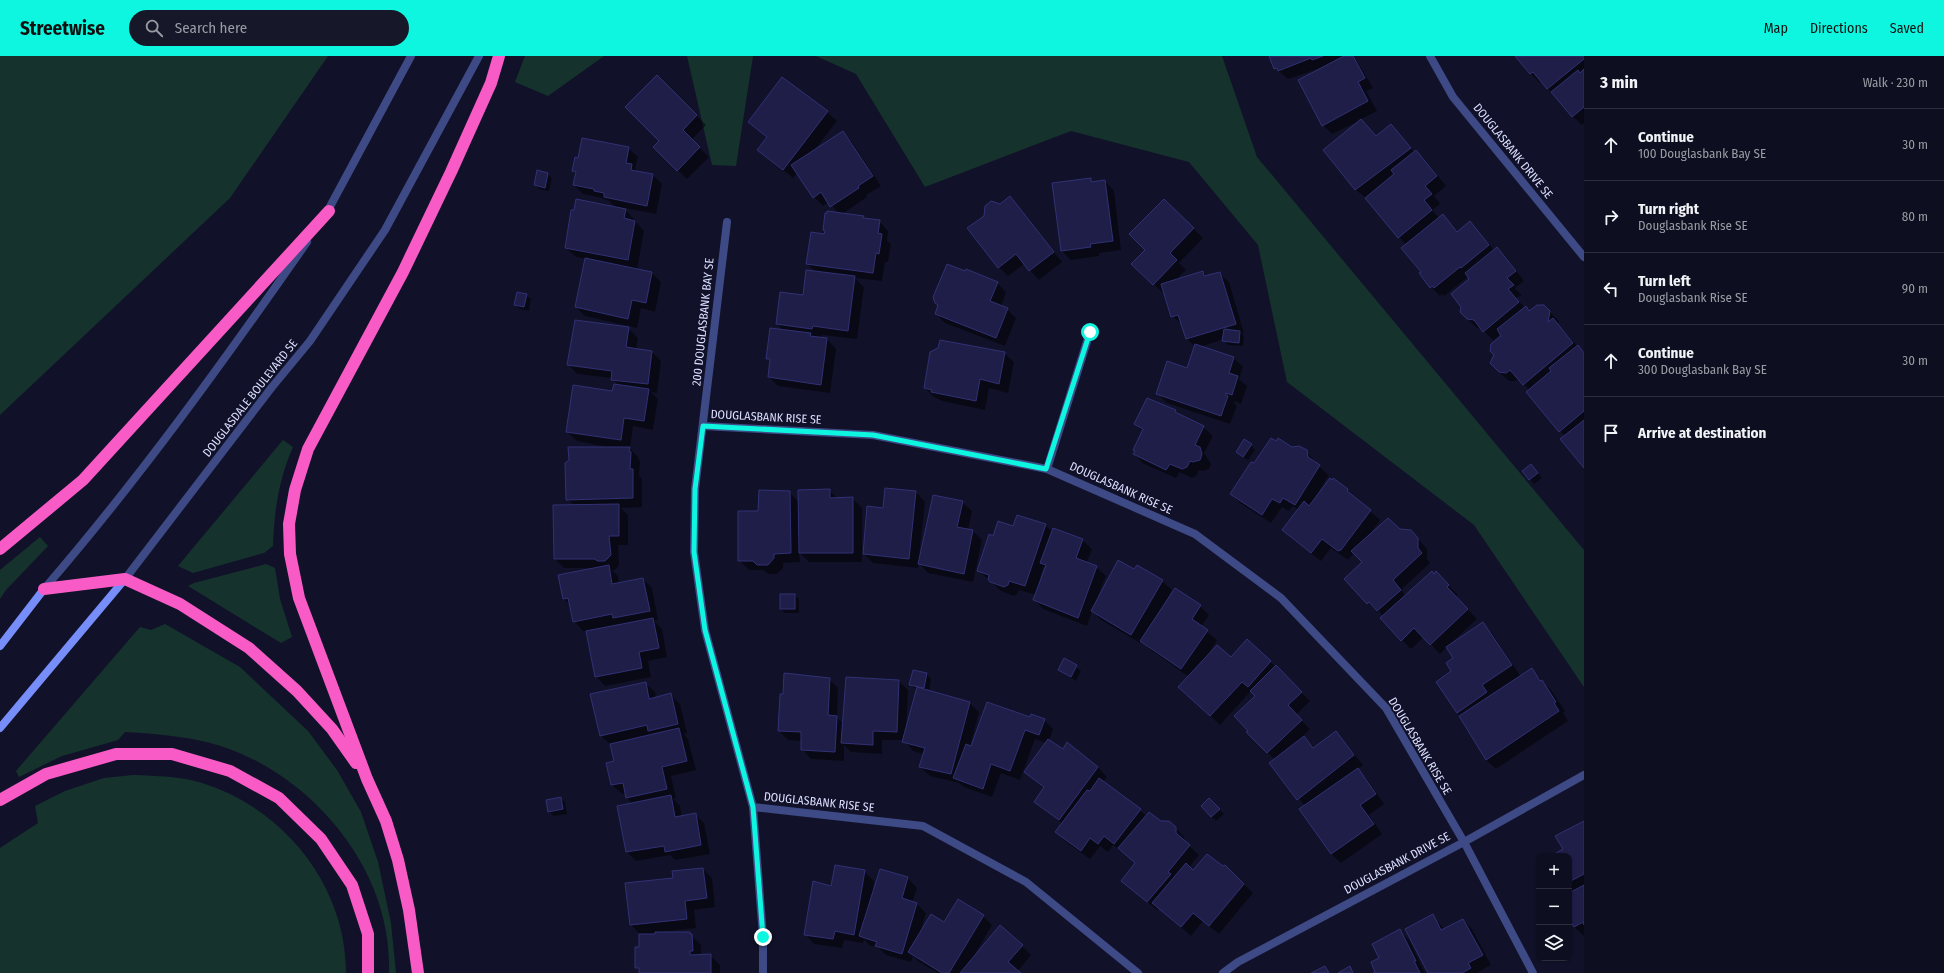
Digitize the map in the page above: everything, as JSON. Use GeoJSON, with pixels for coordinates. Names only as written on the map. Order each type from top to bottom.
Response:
{"type":"FeatureCollection","features":[{"type":"Feature","properties":{"kind":"highway"},"geometry":{"type":"LineString","coordinates":[[418,973],[409,910],[398,860],[386,821],[366,778],[299,598],[293,574],[289,524],[295,490],[308,449],[406,265],[485,97],[499,56]]}},
{"type":"Feature","properties":{"kind":"highway"},"geometry":{"type":"LineString","coordinates":[[0,548],[83,480],[329,211]]}},
{"type":"Feature","properties":{"kind":"highway"},"geometry":{"type":"LineString","coordinates":[[44,589],[125,579],[180,604],[249,648],[297,691],[332,729],[366,778]]}},
{"type":"Feature","properties":{"kind":"highway"},"geometry":{"type":"LineString","coordinates":[[0,800],[46,774],[116,754],[172,754],[230,771],[279,798],[321,839],[352,885],[368,934],[368,973]]}},
{"type":"Feature","properties":{"kind":"main road","name":"DOUGLASDALE BOULEVARD SE"},"geometry":{"type":"LineString","coordinates":[[0,728],[125,579]]}},
{"type":"Feature","properties":{"kind":"main road"},"geometry":{"type":"LineString","coordinates":[[0,646],[44,589]]}},
{"type":"Feature","properties":{"kind":"street"},"geometry":{"type":"LineString","coordinates":[[44,589],[85,542],[230,352],[329,211],[411,56]]}},
{"type":"Feature","properties":{"kind":"street","name":"DOUGLASDALE BOULEVARD SE"},"geometry":{"type":"LineString","coordinates":[[125,579],[272,387],[310,341],[385,230],[478,56]]}},
{"type":"Feature","properties":{"kind":"street","name":"DOUGLASBANK DRIVE SE"},"geometry":{"type":"LineString","coordinates":[[1430,56],[1453,97],[1584,257]]}},
{"type":"Feature","properties":{"kind":"street","name":"200 DOUGLASBANK BAY SE"},"geometry":{"type":"LineString","coordinates":[[703,426],[727,222]]}},
{"type":"Feature","properties":{"kind":"street"},"geometry":{"type":"LineString","coordinates":[[1046,469],[1090,332]]}},
{"type":"Feature","properties":{"kind":"street","name":"DOUGLASBANK RISE SE"},"geometry":{"type":"LineString","coordinates":[[1138,973],[1026,882],[923,826],[753,807],[705,630],[694,552],[695,489],[703,426],[873,435],[1046,469],[1195,534],[1281,598],[1386,708],[1464,842],[1533,973]]}},
{"type":"Feature","properties":{"kind":"street","name":"DOUGLASBANK DRIVE SE"},"geometry":{"type":"LineString","coordinates":[[1222,973],[1238,962],[1464,842],[1584,775]]}},
{"type":"Feature","properties":{"kind":"street"},"geometry":{"type":"LineString","coordinates":[[753,807],[763,937],[763,973]]}},
{"type":"Feature","properties":{"kind":"green space"},"geometry":{"type":"Polygon","coordinates":[[[0,56],[328,56],[230,198],[0,415],[0,56]]]}},
{"type":"Feature","properties":{"kind":"green space"},"geometry":{"type":"Polygon","coordinates":[[[525,56],[604,56],[548,96],[515,82],[525,56]]]}},
{"type":"Feature","properties":{"kind":"green space"},"geometry":{"type":"Polygon","coordinates":[[[687,56],[753,56],[736,166],[712,165],[687,56]]]}},
{"type":"Feature","properties":{"kind":"green space"},"geometry":{"type":"Polygon","coordinates":[[[816,56],[1222,56],[1257,157],[1584,550],[1584,687],[1474,525],[1287,382],[1258,245],[1189,162],[1071,131],[925,187],[856,74],[816,56]]]}},
{"type":"Feature","properties":{"kind":"green space"},"geometry":{"type":"Polygon","coordinates":[[[283,440],[293,447],[284,471],[278,495],[273,546],[264,553],[193,573],[178,566],[283,440]]]}},
{"type":"Feature","properties":{"kind":"green space"},"geometry":{"type":"Polygon","coordinates":[[[40,537],[48,546],[6,590],[0,599],[0,570],[40,537]]]}},
{"type":"Feature","properties":{"kind":"green space"},"geometry":{"type":"Polygon","coordinates":[[[266,564],[275,568],[280,599],[292,637],[281,643],[188,586],[194,583],[266,564]]]}},
{"type":"Feature","properties":{"kind":"green space"},"geometry":{"type":"Polygon","coordinates":[[[165,624],[240,667],[308,731],[337,770],[361,812],[378,862],[391,923],[396,973],[389,973],[387,937],[379,902],[364,868],[345,838],[321,810],[294,785],[264,765],[232,750],[206,742],[166,735],[125,732],[118,740],[62,756],[19,777],[16,771],[140,627],[151,630],[165,624]]]}},
{"type":"Feature","properties":{"kind":"green space"},"geometry":{"type":"Polygon","coordinates":[[[133,775],[177,778],[202,783],[232,795],[260,811],[284,832],[305,855],[322,882],[335,910],[343,941],[346,973],[0,973],[0,848],[38,823],[35,806],[65,791],[104,778],[133,775]]]}},
{"type":"Feature","properties":{"kind":"building"},"geometry":{"type":"Polygon","coordinates":[[[1269,56],[1323,56],[1312,60],[1311,58],[1278,71],[1277,68],[1274,69],[1269,56]]]}},
{"type":"Feature","properties":{"kind":"building"},"geometry":{"type":"Polygon","coordinates":[[[1344,56],[1353,56],[1365,78],[1358,82],[1368,101],[1322,126],[1298,80],[1344,56]]]}},
{"type":"Feature","properties":{"kind":"building"},"geometry":{"type":"Polygon","coordinates":[[[1515,56],[1584,56],[1584,59],[1547,89],[1533,72],[1530,74],[1515,56]]]}},
{"type":"Feature","properties":{"kind":"building"},"geometry":{"type":"Polygon","coordinates":[[[1584,69],[1584,107],[1572,117],[1551,92],[1578,70],[1580,73],[1584,69]]]}},
{"type":"Feature","properties":{"kind":"building"},"geometry":{"type":"Polygon","coordinates":[[[657,75],[697,115],[683,130],[700,147],[677,171],[653,147],[659,141],[625,107],[657,75]]]}},
{"type":"Feature","properties":{"kind":"building"},"geometry":{"type":"Polygon","coordinates":[[[782,77],[828,111],[783,170],[757,150],[767,137],[748,122],[782,77]]]}},
{"type":"Feature","properties":{"kind":"building"},"geometry":{"type":"Polygon","coordinates":[[[1361,119],[1376,136],[1391,124],[1411,148],[1355,190],[1323,150],[1361,119]]]}},
{"type":"Feature","properties":{"kind":"building"},"geometry":{"type":"Polygon","coordinates":[[[843,131],[873,176],[858,186],[859,188],[830,207],[821,192],[813,198],[791,165],[843,131]]]}},
{"type":"Feature","properties":{"kind":"building"},"geometry":{"type":"Polygon","coordinates":[[[582,138],[629,147],[626,163],[632,164],[631,170],[653,174],[647,206],[604,197],[604,193],[594,191],[594,189],[573,185],[576,172],[572,171],[575,157],[578,158],[582,138]]]}},
{"type":"Feature","properties":{"kind":"building"},"geometry":{"type":"Polygon","coordinates":[[[1416,150],[1437,176],[1425,186],[1432,194],[1424,200],[1432,210],[1398,238],[1365,198],[1394,174],[1391,170],[1416,150]]]}},
{"type":"Feature","properties":{"kind":"building"},"geometry":{"type":"Polygon","coordinates":[[[537,170],[548,173],[545,188],[534,185],[537,170]]]}},
{"type":"Feature","properties":{"kind":"building"},"geometry":{"type":"Polygon","coordinates":[[[1091,178],[1091,182],[1105,180],[1113,241],[1090,244],[1091,247],[1061,251],[1052,183],[1091,178]]]}},
{"type":"Feature","properties":{"kind":"building"},"geometry":{"type":"Polygon","coordinates":[[[1010,196],[1054,252],[1029,271],[1016,254],[998,268],[967,228],[984,216],[985,206],[991,201],[1000,204],[1010,196]]]}},
{"type":"Feature","properties":{"kind":"building"},"geometry":{"type":"Polygon","coordinates":[[[576,199],[626,209],[624,218],[635,221],[628,260],[565,248],[571,210],[574,210],[576,199]]]}},
{"type":"Feature","properties":{"kind":"building"},"geometry":{"type":"Polygon","coordinates":[[[1164,199],[1194,228],[1170,253],[1177,260],[1153,285],[1131,264],[1145,250],[1129,234],[1164,199]]]}},
{"type":"Feature","properties":{"kind":"building"},"geometry":{"type":"Polygon","coordinates":[[[827,211],[864,216],[863,218],[880,220],[878,233],[882,234],[879,254],[876,253],[873,273],[806,264],[811,232],[824,234],[825,213],[827,213],[827,211]]]}},
{"type":"Feature","properties":{"kind":"building"},"geometry":{"type":"Polygon","coordinates":[[[1443,214],[1457,232],[1470,221],[1489,245],[1434,288],[1432,286],[1430,288],[1419,273],[1421,272],[1401,248],[1443,214]]]}},
{"type":"Feature","properties":{"kind":"building"},"geometry":{"type":"Polygon","coordinates":[[[1497,247],[1516,271],[1507,278],[1514,285],[1508,289],[1519,302],[1483,332],[1474,320],[1467,319],[1460,312],[1461,307],[1451,294],[1469,279],[1465,273],[1497,247]]]}},
{"type":"Feature","properties":{"kind":"building"},"geometry":{"type":"Polygon","coordinates":[[[585,258],[652,272],[646,303],[632,300],[628,319],[575,307],[585,258]]]}},
{"type":"Feature","properties":{"kind":"building"},"geometry":{"type":"Polygon","coordinates":[[[947,264],[965,271],[966,269],[998,282],[990,301],[1008,308],[996,338],[935,314],[938,305],[935,303],[933,297],[947,264]]]}},
{"type":"Feature","properties":{"kind":"building"},"geometry":{"type":"Polygon","coordinates":[[[806,270],[855,276],[848,331],[813,326],[812,329],[776,324],[780,292],[803,295],[806,270]]]}},
{"type":"Feature","properties":{"kind":"building"},"geometry":{"type":"Polygon","coordinates":[[[1203,271],[1204,276],[1220,272],[1236,324],[1186,339],[1178,315],[1171,317],[1161,284],[1203,271]]]}},
{"type":"Feature","properties":{"kind":"building"},"geometry":{"type":"Polygon","coordinates":[[[517,292],[527,294],[524,307],[514,305],[517,292]]]}},
{"type":"Feature","properties":{"kind":"building"},"geometry":{"type":"Polygon","coordinates":[[[1537,305],[1544,305],[1550,311],[1548,322],[1553,318],[1573,343],[1523,385],[1510,370],[1506,373],[1499,372],[1490,363],[1494,355],[1490,351],[1491,344],[1501,336],[1497,329],[1526,306],[1529,311],[1537,305]]]}},
{"type":"Feature","properties":{"kind":"building"},"geometry":{"type":"Polygon","coordinates":[[[575,320],[629,327],[626,347],[652,351],[648,384],[611,380],[612,371],[567,365],[575,320]]]}},
{"type":"Feature","properties":{"kind":"building"},"geometry":{"type":"Polygon","coordinates":[[[770,328],[811,333],[810,336],[827,338],[821,385],[768,377],[770,359],[766,359],[770,328]]]}},
{"type":"Feature","properties":{"kind":"building"},"geometry":{"type":"Polygon","coordinates":[[[1224,329],[1240,331],[1239,343],[1222,341],[1224,329]]]}},
{"type":"Feature","properties":{"kind":"building"},"geometry":{"type":"Polygon","coordinates":[[[940,340],[1005,352],[999,384],[980,379],[976,401],[931,392],[932,390],[924,388],[930,352],[938,348],[940,340]]]}},
{"type":"Feature","properties":{"kind":"building"},"geometry":{"type":"Polygon","coordinates":[[[1195,344],[1234,357],[1229,373],[1238,376],[1232,395],[1225,394],[1228,396],[1221,416],[1156,394],[1167,361],[1187,368],[1195,344]]]}},
{"type":"Feature","properties":{"kind":"building"},"geometry":{"type":"Polygon","coordinates":[[[1578,345],[1584,353],[1584,411],[1559,432],[1526,392],[1551,371],[1549,368],[1578,345]]]}},
{"type":"Feature","properties":{"kind":"building"},"geometry":{"type":"Polygon","coordinates":[[[614,384],[649,389],[644,421],[624,418],[621,440],[566,432],[573,385],[612,391],[614,384]]]}},
{"type":"Feature","properties":{"kind":"building"},"geometry":{"type":"Polygon","coordinates":[[[1147,398],[1176,410],[1175,412],[1204,426],[1195,445],[1200,447],[1202,454],[1200,460],[1193,462],[1190,461],[1187,467],[1182,469],[1170,464],[1166,470],[1133,454],[1135,451],[1133,450],[1143,429],[1134,424],[1147,398]]]}},
{"type":"Feature","properties":{"kind":"building"},"geometry":{"type":"Polygon","coordinates":[[[1584,420],[1584,468],[1560,439],[1584,420]]]}},
{"type":"Feature","properties":{"kind":"building"},"geometry":{"type":"Polygon","coordinates":[[[1271,438],[1276,441],[1278,438],[1292,447],[1299,446],[1307,450],[1308,457],[1320,465],[1295,505],[1283,498],[1280,503],[1272,499],[1262,515],[1230,494],[1251,462],[1254,463],[1271,438]]]}},
{"type":"Feature","properties":{"kind":"building"},"geometry":{"type":"Polygon","coordinates":[[[1244,439],[1252,444],[1243,457],[1236,452],[1244,439]]]}},
{"type":"Feature","properties":{"kind":"building"},"geometry":{"type":"Polygon","coordinates":[[[568,447],[630,447],[630,469],[633,469],[633,498],[566,500],[565,463],[569,460],[568,447]]]}},
{"type":"Feature","properties":{"kind":"building"},"geometry":{"type":"Polygon","coordinates":[[[1531,464],[1538,473],[1529,480],[1522,471],[1531,464]]]}},
{"type":"Feature","properties":{"kind":"building"},"geometry":{"type":"Polygon","coordinates":[[[1330,478],[1332,480],[1333,478],[1348,489],[1347,491],[1371,510],[1341,550],[1338,551],[1322,539],[1311,553],[1282,530],[1304,501],[1309,506],[1330,478]]]}},
{"type":"Feature","properties":{"kind":"building"},"geometry":{"type":"Polygon","coordinates":[[[885,488],[916,491],[909,559],[863,554],[867,506],[883,508],[885,488]]]}},
{"type":"Feature","properties":{"kind":"building"},"geometry":{"type":"Polygon","coordinates":[[[830,489],[830,498],[853,497],[853,553],[799,553],[798,490],[830,489]]]}},
{"type":"Feature","properties":{"kind":"building"},"geometry":{"type":"Polygon","coordinates":[[[759,490],[790,491],[791,553],[774,554],[774,558],[768,565],[757,565],[753,561],[738,561],[738,511],[758,511],[759,490]]]}},
{"type":"Feature","properties":{"kind":"building"},"geometry":{"type":"Polygon","coordinates":[[[933,495],[963,501],[957,527],[973,530],[964,574],[918,564],[933,495]]]}},
{"type":"Feature","properties":{"kind":"building"},"geometry":{"type":"Polygon","coordinates":[[[619,504],[619,536],[609,536],[611,555],[605,561],[597,561],[595,559],[554,559],[553,505],[619,504]]]}},
{"type":"Feature","properties":{"kind":"building"},"geometry":{"type":"Polygon","coordinates":[[[1017,515],[1046,524],[1025,586],[1009,581],[1008,585],[1004,587],[990,582],[988,579],[989,575],[977,571],[989,534],[993,536],[998,521],[1013,526],[1017,515]]]}},
{"type":"Feature","properties":{"kind":"building"},"geometry":{"type":"Polygon","coordinates":[[[1388,518],[1400,529],[1411,530],[1418,538],[1418,548],[1422,553],[1393,580],[1401,590],[1377,611],[1369,602],[1367,604],[1344,579],[1362,562],[1351,551],[1388,518]]]}},
{"type":"Feature","properties":{"kind":"building"},"geometry":{"type":"Polygon","coordinates":[[[1053,528],[1083,539],[1076,558],[1097,566],[1078,618],[1033,600],[1046,565],[1040,563],[1053,528]]]}},
{"type":"Feature","properties":{"kind":"building"},"geometry":{"type":"Polygon","coordinates":[[[1118,560],[1134,569],[1137,565],[1163,580],[1131,635],[1091,611],[1118,560]]]}},
{"type":"Feature","properties":{"kind":"building"},"geometry":{"type":"Polygon","coordinates":[[[609,565],[612,584],[643,578],[650,611],[613,618],[612,614],[573,622],[568,598],[563,599],[558,575],[609,565]]]}},
{"type":"Feature","properties":{"kind":"building"},"geometry":{"type":"Polygon","coordinates":[[[1432,571],[1434,574],[1436,571],[1449,585],[1447,587],[1468,609],[1430,645],[1414,628],[1401,641],[1380,618],[1432,571]]]}},
{"type":"Feature","properties":{"kind":"building"},"geometry":{"type":"Polygon","coordinates":[[[1175,588],[1201,605],[1192,619],[1208,630],[1181,669],[1140,641],[1175,588]]]}},
{"type":"Feature","properties":{"kind":"building"},"geometry":{"type":"Polygon","coordinates":[[[780,594],[795,594],[795,609],[780,609],[780,594]]]}},
{"type":"Feature","properties":{"kind":"building"},"geometry":{"type":"Polygon","coordinates":[[[653,618],[659,648],[639,652],[642,668],[595,677],[586,631],[653,618]]]}},
{"type":"Feature","properties":{"kind":"building"},"geometry":{"type":"Polygon","coordinates":[[[1483,622],[1512,665],[1482,685],[1487,692],[1457,713],[1436,682],[1451,671],[1446,663],[1453,658],[1446,647],[1483,622]]]}},
{"type":"Feature","properties":{"kind":"building"},"geometry":{"type":"Polygon","coordinates":[[[1247,639],[1271,661],[1248,687],[1242,682],[1210,716],[1178,687],[1217,645],[1231,657],[1247,639]]]}},
{"type":"Feature","properties":{"kind":"building"},"geometry":{"type":"Polygon","coordinates":[[[1064,658],[1077,665],[1071,677],[1058,670],[1064,658]]]}},
{"type":"Feature","properties":{"kind":"building"},"geometry":{"type":"Polygon","coordinates":[[[1276,665],[1302,692],[1288,705],[1302,720],[1267,753],[1246,732],[1248,731],[1234,716],[1255,696],[1250,691],[1276,665]]]}},
{"type":"Feature","properties":{"kind":"building"},"geometry":{"type":"Polygon","coordinates":[[[1532,668],[1540,681],[1542,680],[1556,702],[1554,703],[1559,711],[1486,760],[1459,716],[1532,668]]]}},
{"type":"Feature","properties":{"kind":"building"},"geometry":{"type":"Polygon","coordinates":[[[913,670],[927,673],[924,688],[909,685],[913,670]]]}},
{"type":"Feature","properties":{"kind":"building"},"geometry":{"type":"Polygon","coordinates":[[[784,673],[830,678],[828,715],[837,716],[835,752],[801,750],[801,732],[778,731],[780,694],[783,694],[784,673]]]}},
{"type":"Feature","properties":{"kind":"building"},"geometry":{"type":"Polygon","coordinates":[[[846,677],[899,680],[897,732],[873,731],[873,745],[841,743],[846,677]]]}},
{"type":"Feature","properties":{"kind":"building"},"geometry":{"type":"Polygon","coordinates":[[[646,682],[649,699],[671,693],[678,724],[648,731],[647,725],[600,736],[590,694],[646,682]]]}},
{"type":"Feature","properties":{"kind":"building"},"geometry":{"type":"Polygon","coordinates":[[[917,687],[970,702],[951,774],[919,767],[925,748],[902,742],[917,687]]]}},
{"type":"Feature","properties":{"kind":"building"},"geometry":{"type":"Polygon","coordinates":[[[987,702],[1030,717],[1031,714],[1045,719],[1039,735],[1025,730],[1010,771],[991,764],[983,789],[953,778],[966,744],[971,746],[987,702]]]}},
{"type":"Feature","properties":{"kind":"building"},"geometry":{"type":"Polygon","coordinates":[[[679,728],[687,761],[662,767],[667,789],[626,798],[623,783],[611,785],[606,763],[614,761],[610,744],[679,728]]]}},
{"type":"Feature","properties":{"kind":"building"},"geometry":{"type":"Polygon","coordinates":[[[1336,731],[1354,755],[1297,800],[1269,763],[1304,736],[1313,748],[1336,731]]]}},
{"type":"Feature","properties":{"kind":"building"},"geometry":{"type":"Polygon","coordinates":[[[1048,739],[1063,749],[1067,742],[1098,767],[1059,820],[1034,802],[1044,787],[1024,772],[1048,739]]]}},
{"type":"Feature","properties":{"kind":"building"},"geometry":{"type":"Polygon","coordinates":[[[1358,768],[1376,794],[1360,805],[1374,824],[1331,854],[1299,809],[1358,768]]]}},
{"type":"Feature","properties":{"kind":"building"},"geometry":{"type":"Polygon","coordinates":[[[1099,778],[1141,809],[1114,844],[1104,836],[1098,844],[1090,838],[1081,851],[1055,832],[1087,790],[1090,791],[1099,778]]]}},
{"type":"Feature","properties":{"kind":"building"},"geometry":{"type":"Polygon","coordinates":[[[671,795],[675,817],[696,813],[701,845],[665,852],[664,846],[626,852],[617,806],[671,795]]]}},
{"type":"Feature","properties":{"kind":"building"},"geometry":{"type":"Polygon","coordinates":[[[561,797],[563,809],[548,812],[546,800],[561,797]]]}},
{"type":"Feature","properties":{"kind":"building"},"geometry":{"type":"Polygon","coordinates":[[[1209,798],[1220,809],[1211,817],[1201,806],[1209,798]]]}},
{"type":"Feature","properties":{"kind":"building"},"geometry":{"type":"Polygon","coordinates":[[[1149,812],[1161,821],[1169,821],[1176,827],[1176,833],[1190,845],[1168,872],[1171,874],[1147,902],[1121,881],[1135,863],[1118,848],[1149,812]]]}},
{"type":"Feature","properties":{"kind":"building"},"geometry":{"type":"Polygon","coordinates":[[[1584,821],[1584,874],[1572,880],[1572,853],[1556,853],[1563,849],[1555,836],[1584,821]]]}},
{"type":"Feature","properties":{"kind":"building"},"geometry":{"type":"Polygon","coordinates":[[[1207,854],[1223,866],[1225,865],[1244,884],[1209,926],[1193,913],[1181,927],[1152,903],[1186,863],[1193,870],[1207,854]]]}},
{"type":"Feature","properties":{"kind":"building"},"geometry":{"type":"Polygon","coordinates":[[[835,865],[865,870],[854,935],[835,931],[833,939],[804,935],[813,881],[831,886],[835,865]]]}},
{"type":"Feature","properties":{"kind":"building"},"geometry":{"type":"Polygon","coordinates":[[[703,868],[707,898],[685,901],[687,919],[630,925],[625,883],[673,878],[672,871],[703,868]]]}},
{"type":"Feature","properties":{"kind":"building"},"geometry":{"type":"Polygon","coordinates":[[[880,869],[908,877],[902,898],[917,903],[902,954],[875,946],[877,942],[859,936],[880,869]]]}},
{"type":"Feature","properties":{"kind":"building"},"geometry":{"type":"Polygon","coordinates":[[[1584,885],[1584,925],[1583,922],[1574,927],[1572,924],[1572,891],[1584,885]]]}},
{"type":"Feature","properties":{"kind":"building"},"geometry":{"type":"Polygon","coordinates":[[[958,899],[984,915],[949,973],[942,973],[908,952],[931,914],[944,922],[958,899]]]}},
{"type":"Feature","properties":{"kind":"building"},"geometry":{"type":"Polygon","coordinates":[[[1433,914],[1441,930],[1463,919],[1483,955],[1468,963],[1471,968],[1462,973],[1428,973],[1405,929],[1433,914]]]}},
{"type":"Feature","properties":{"kind":"building"},"geometry":{"type":"Polygon","coordinates":[[[1000,925],[1023,945],[1008,962],[1021,973],[960,973],[1000,925]]]}},
{"type":"Feature","properties":{"kind":"building"},"geometry":{"type":"Polygon","coordinates":[[[1400,929],[1416,961],[1414,961],[1420,973],[1373,973],[1375,972],[1371,962],[1379,958],[1372,944],[1400,929]]]}},
{"type":"Feature","properties":{"kind":"building"},"geometry":{"type":"Polygon","coordinates":[[[655,932],[690,932],[690,934],[692,934],[693,951],[690,951],[690,955],[711,954],[711,973],[639,973],[639,968],[635,968],[635,947],[639,947],[639,934],[655,934],[655,932]]]}},
{"type":"Feature","properties":{"kind":"building"},"geometry":{"type":"Polygon","coordinates":[[[1325,966],[1329,973],[1311,973],[1325,966]]]}},
{"type":"Feature","properties":{"kind":"building"},"geometry":{"type":"Polygon","coordinates":[[[1350,966],[1353,973],[1338,973],[1350,966]]]}},
{"type":"Feature","properties":{"kind":"route"},"geometry":{"type":"LineString","coordinates":[[763,937],[753,807],[705,630],[694,552],[695,489],[703,426],[873,435],[1046,469],[1090,332]]}}]}
